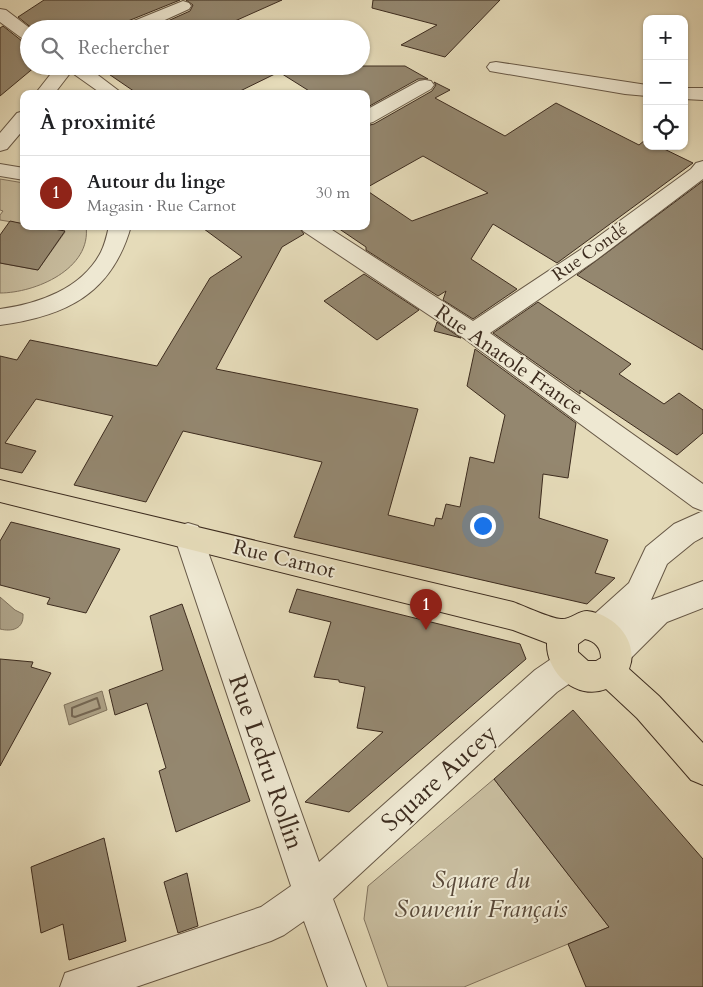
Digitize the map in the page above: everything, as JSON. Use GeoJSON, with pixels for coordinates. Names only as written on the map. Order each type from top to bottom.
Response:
{"type":"FeatureCollection","features":[{"type":"Feature","properties":{"kind":"main road","name":"Rue Carnot"},"geometry":{"type":"LineString","coordinates":[[0,491],[188,535],[513,616],[567,650],[584,676],[603,676],[609,651]]}},
{"type":"Feature","properties":{"kind":"main road"},"geometry":{"type":"LineString","coordinates":[[567,650],[577,626],[593,626],[648,707],[703,768]]}},
{"type":"Feature","properties":{"kind":"street"},"geometry":{"type":"LineString","coordinates":[[151,20],[183,6]]}},
{"type":"Feature","properties":{"kind":"street"},"geometry":{"type":"LineString","coordinates":[[3,20],[20,30]]}},
{"type":"Feature","properties":{"kind":"street"},"geometry":{"type":"LineString","coordinates":[[496,67],[643,91]]}},
{"type":"Feature","properties":{"kind":"street"},"geometry":{"type":"LineString","coordinates":[[47,90],[60,75]]}},
{"type":"Feature","properties":{"kind":"street"},"geometry":{"type":"LineString","coordinates":[[87,75],[108,90]]}},
{"type":"Feature","properties":{"kind":"street"},"geometry":{"type":"LineString","coordinates":[[370,116],[425,85]]}},
{"type":"Feature","properties":{"kind":"street"},"geometry":{"type":"LineString","coordinates":[[688,93],[703,94]]}},
{"type":"Feature","properties":{"kind":"street"},"geometry":{"type":"LineString","coordinates":[[0,145],[20,122]]}},
{"type":"Feature","properties":{"kind":"street","name":"Rue Condé"},"geometry":{"type":"LineString","coordinates":[[473,333],[588,255],[698,173],[703,167]]}},
{"type":"Feature","properties":{"kind":"street"},"geometry":{"type":"LineString","coordinates":[[0,170],[20,173]]}},
{"type":"Feature","properties":{"kind":"street"},"geometry":{"type":"LineString","coordinates":[[0,316],[19,315],[61,302],[86,285],[110,256],[119,230]]}},
{"type":"Feature","properties":{"kind":"street","name":"Rue Anatole France"},"geometry":{"type":"LineString","coordinates":[[317,230],[473,333],[703,499]]}},
{"type":"Feature","properties":{"kind":"street"},"geometry":{"type":"LineString","coordinates":[[609,651],[640,592],[656,556],[684,533],[703,523]]}},
{"type":"Feature","properties":{"kind":"street","name":"Rue Ledru Rollin"},"geometry":{"type":"LineString","coordinates":[[188,535],[312,893],[347,987]]}},
{"type":"Feature","properties":{"kind":"street"},"geometry":{"type":"LineString","coordinates":[[609,651],[656,612],[703,594]]}},
{"type":"Feature","properties":{"kind":"street","name":"Square Aucey"},"geometry":{"type":"LineString","coordinates":[[79,987],[271,922],[312,893],[546,681],[567,650]]}},
{"type":"Feature","properties":{"kind":"green space"},"geometry":{"type":"Polygon","coordinates":[[[0,179],[20,182],[20,223],[0,220],[0,215],[3,211],[0,210],[0,179]]]}},
{"type":"Feature","properties":{"kind":"green space"},"geometry":{"type":"Polygon","coordinates":[[[56,230],[86,230],[85,241],[80,255],[71,266],[58,276],[29,289],[0,293],[0,263],[38,270],[65,232],[56,230]]]}},
{"type":"Feature","properties":{"kind":"green space","name":"Square du Souvenir Français"},"geometry":{"type":"Polygon","coordinates":[[[494,779],[609,927],[464,987],[388,987],[364,919],[368,886],[494,779]]]}},
{"type":"Feature","properties":{"kind":"water"},"geometry":{"type":"Polygon","coordinates":[[[0,597],[15,610],[23,614],[22,623],[13,630],[0,629],[0,597]]]}},
{"type":"Feature","properties":{"kind":"water"},"geometry":{"type":"Polygon","coordinates":[[[102,691],[107,710],[69,725],[64,705],[102,691]]]}},
{"type":"Feature","properties":{"kind":"building"},"geometry":{"type":"Polygon","coordinates":[[[44,0],[180,0],[130,20],[22,20],[18,17],[44,0]]]}},
{"type":"Feature","properties":{"kind":"building"},"geometry":{"type":"Polygon","coordinates":[[[186,0],[282,0],[237,20],[170,20],[190,11],[193,5],[186,0]]]}},
{"type":"Feature","properties":{"kind":"building"},"geometry":{"type":"Polygon","coordinates":[[[373,0],[500,0],[445,57],[401,45],[437,25],[372,8],[373,0]]]}},
{"type":"Feature","properties":{"kind":"building"},"geometry":{"type":"Polygon","coordinates":[[[3,26],[20,39],[20,75],[25,75],[0,96],[0,28],[3,26]]]}},
{"type":"Feature","properties":{"kind":"building"},"geometry":{"type":"Polygon","coordinates":[[[370,66],[405,66],[428,79],[418,79],[370,106],[370,90],[308,90],[284,75],[370,75],[370,66]]]}},
{"type":"Feature","properties":{"kind":"building"},"geometry":{"type":"Polygon","coordinates":[[[110,75],[273,75],[242,90],[132,90],[110,75]]]}},
{"type":"Feature","properties":{"kind":"building"},"geometry":{"type":"Polygon","coordinates":[[[434,82],[450,90],[435,98],[505,136],[556,103],[639,145],[643,142],[643,150],[666,150],[693,163],[557,263],[493,224],[471,259],[517,289],[473,319],[443,300],[446,291],[438,296],[366,250],[366,247],[341,230],[370,230],[370,193],[412,221],[488,193],[423,156],[370,186],[370,125],[432,91],[436,85],[434,82]]]}},
{"type":"Feature","properties":{"kind":"building"},"geometry":{"type":"Polygon","coordinates":[[[703,181],[703,350],[577,275],[703,181]]]}},
{"type":"Feature","properties":{"kind":"building"},"geometry":{"type":"Polygon","coordinates":[[[10,221],[20,223],[20,230],[65,231],[38,270],[0,263],[0,235],[10,221]]]}},
{"type":"Feature","properties":{"kind":"building"},"geometry":{"type":"Polygon","coordinates":[[[205,230],[301,230],[304,234],[282,247],[216,369],[418,409],[388,515],[434,526],[436,518],[442,519],[446,504],[460,507],[470,457],[494,463],[505,415],[467,386],[475,349],[576,423],[568,478],[543,474],[539,518],[608,540],[595,573],[615,578],[587,604],[294,537],[322,462],[183,431],[146,502],[74,485],[113,416],[36,399],[5,443],[36,451],[22,473],[0,468],[0,356],[17,360],[30,340],[157,366],[210,278],[242,257],[205,230]]]}},
{"type":"Feature","properties":{"kind":"building"},"geometry":{"type":"Polygon","coordinates":[[[364,274],[419,310],[377,340],[324,301],[364,274]]]}},
{"type":"Feature","properties":{"kind":"building"},"geometry":{"type":"Polygon","coordinates":[[[538,302],[631,364],[619,374],[664,404],[679,393],[703,410],[703,433],[677,455],[580,390],[580,394],[493,333],[538,302]]]}},
{"type":"Feature","properties":{"kind":"building"},"geometry":{"type":"Polygon","coordinates":[[[437,322],[461,338],[434,331],[437,322]]]}},
{"type":"Feature","properties":{"kind":"building"},"geometry":{"type":"Polygon","coordinates":[[[11,522],[120,549],[86,613],[47,604],[50,598],[0,585],[0,541],[11,522]]]}},
{"type":"Feature","properties":{"kind":"building"},"geometry":{"type":"Polygon","coordinates":[[[297,589],[520,644],[526,659],[349,812],[305,802],[383,732],[357,728],[365,687],[339,682],[339,680],[314,677],[331,622],[289,612],[297,589]]]}},
{"type":"Feature","properties":{"kind":"building"},"geometry":{"type":"Polygon","coordinates":[[[182,604],[250,801],[176,832],[159,771],[166,768],[147,703],[115,715],[109,690],[163,670],[150,616],[182,604]]]}},
{"type":"Feature","properties":{"kind":"building"},"geometry":{"type":"Polygon","coordinates":[[[0,659],[33,662],[31,667],[51,673],[0,766],[0,659]]]}},
{"type":"Feature","properties":{"kind":"building"},"geometry":{"type":"Polygon","coordinates":[[[573,710],[703,859],[703,987],[586,987],[568,944],[609,927],[494,779],[573,710]]]}},
{"type":"Feature","properties":{"kind":"building"},"geometry":{"type":"Polygon","coordinates":[[[104,838],[126,941],[69,960],[63,924],[41,933],[31,867],[104,838]]]}},
{"type":"Feature","properties":{"kind":"building"},"geometry":{"type":"Polygon","coordinates":[[[187,873],[198,926],[178,933],[164,882],[187,873]]]}},
{"type":"Feature","properties":{"kind":"place","name":"Autour du linge"},"geometry":{"type":"Point","coordinates":[426,630]}}]}
